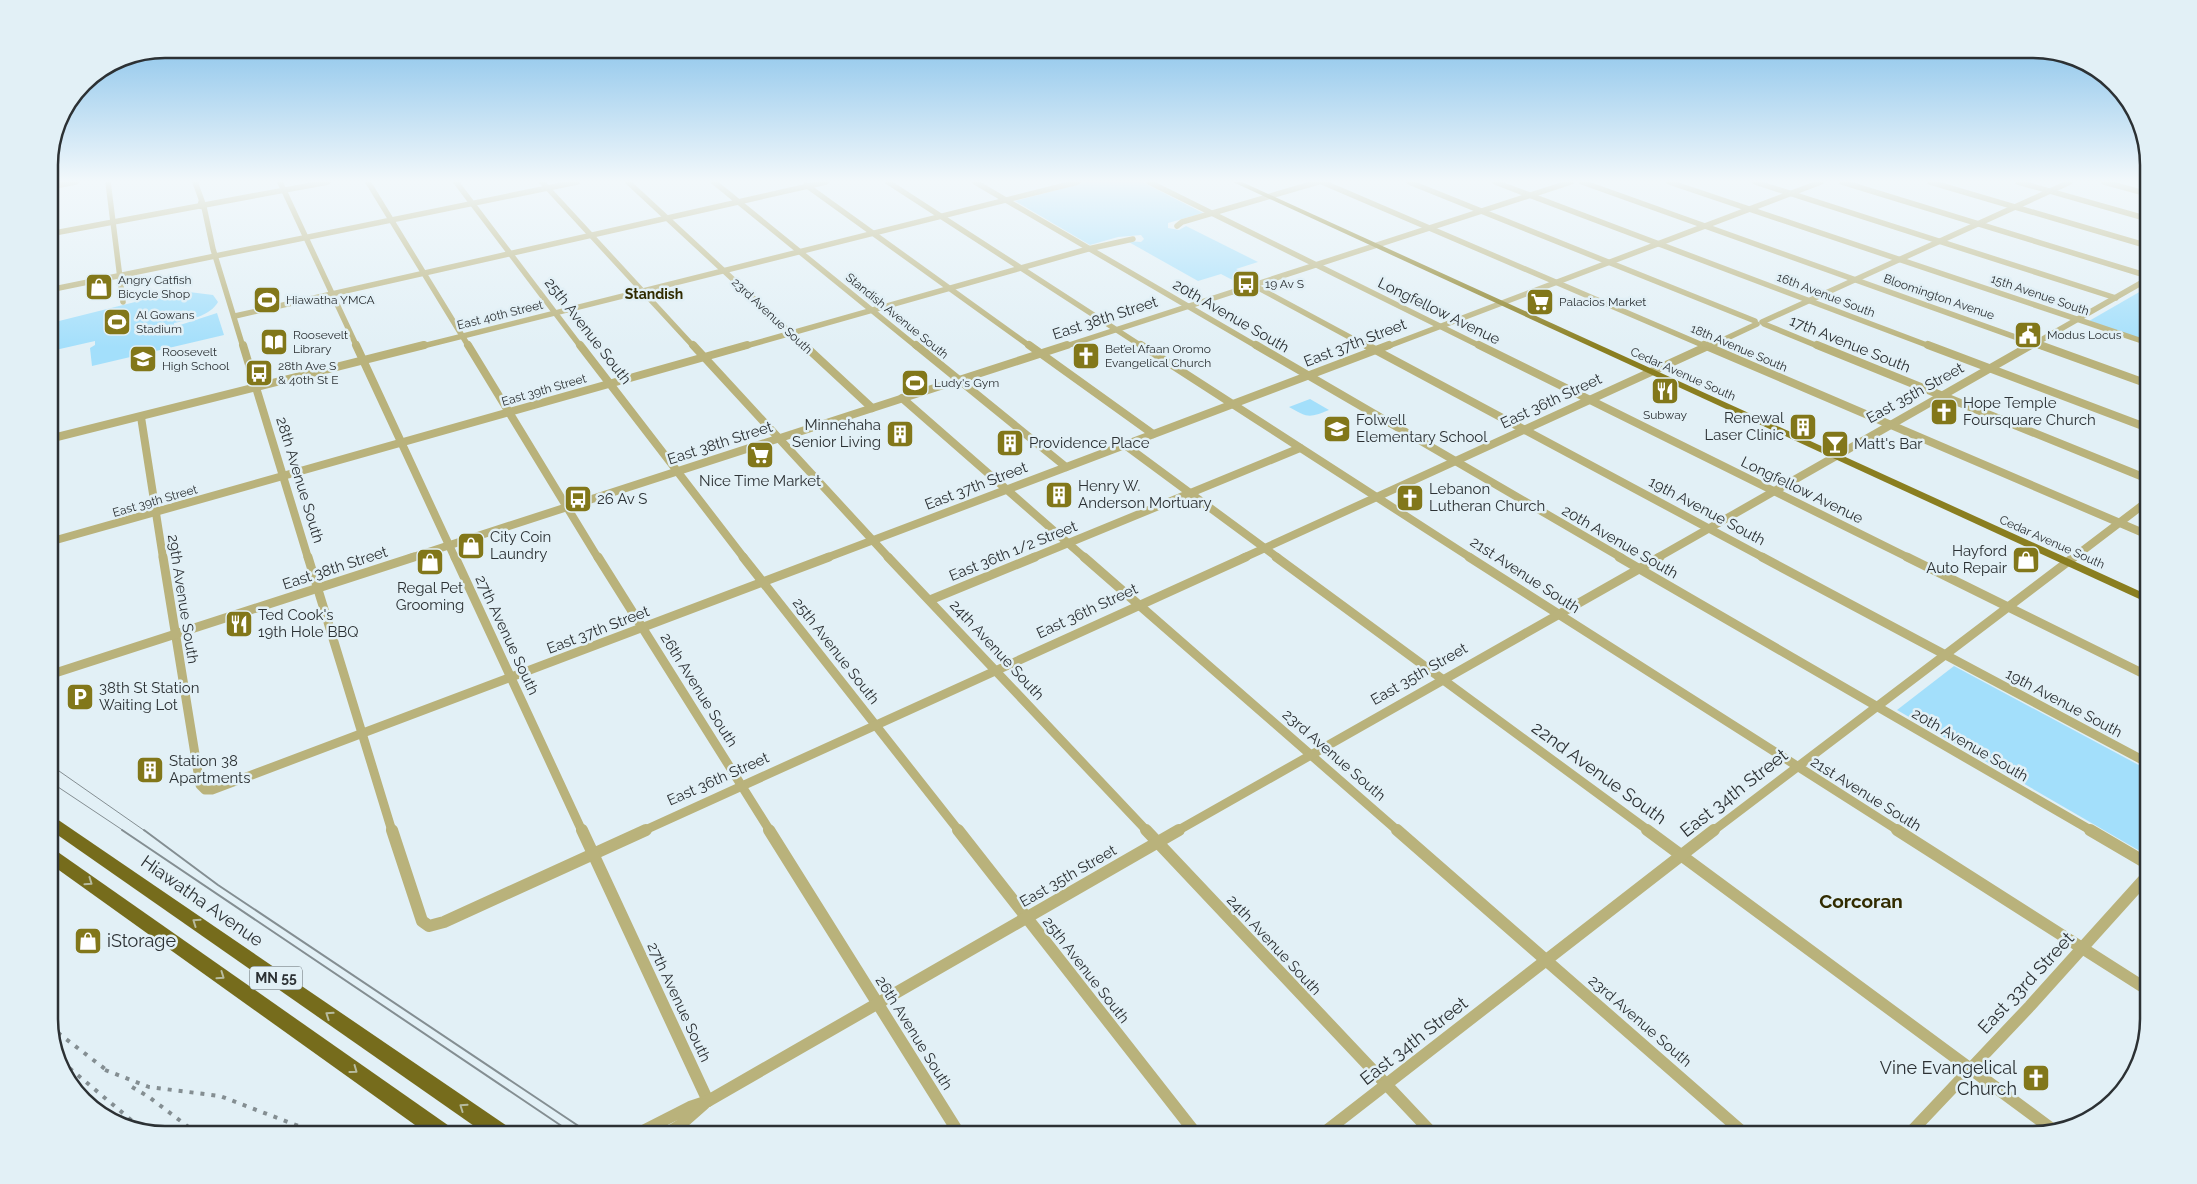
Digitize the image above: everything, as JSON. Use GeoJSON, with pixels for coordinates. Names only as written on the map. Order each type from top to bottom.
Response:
{"type":"FeatureCollection","features":[{"type":"Feature","properties":{"kind":"highway","name":"Hiawatha Avenue"},"geometry":{"type":"LineString","coordinates":[[58,827],[490,1126]]}},
{"type":"Feature","properties":{"kind":"highway","name":"MN 55"},"geometry":{"type":"LineString","coordinates":[[58,860],[432,1126]]}},
{"type":"Feature","properties":{"kind":"main road","name":"Cedar Avenue South"},"geometry":{"type":"LineString","coordinates":[[1355,237],[2140,595]]}},
{"type":"Feature","properties":{"kind":"street"},"geometry":{"type":"LineString","coordinates":[[115,237],[124,302]]}},
{"type":"Feature","properties":{"kind":"street","name":"28th Avenue South"},"geometry":{"type":"LineString","coordinates":[[211,237],[362,734],[422,921],[429,926]]}},
{"type":"Feature","properties":{"kind":"street"},"geometry":{"type":"LineString","coordinates":[[58,288],[309,237]]}},
{"type":"Feature","properties":{"kind":"street","name":"26th Avenue South"},"geometry":{"type":"LineString","coordinates":[[401,237],[567,507],[954,1126]]}},
{"type":"Feature","properties":{"kind":"street","name":"25th Avenue South"},"geometry":{"type":"LineString","coordinates":[[497,237],[676,471],[1189,1126]]}},
{"type":"Feature","properties":{"kind":"street"},"geometry":{"type":"LineString","coordinates":[[235,316],[581,237]]}},
{"type":"Feature","properties":{"kind":"street","name":"24th Avenue South"},"geometry":{"type":"LineString","coordinates":[[593,237],[872,540],[1425,1126]]}},
{"type":"Feature","properties":{"kind":"street","name":"23rd Avenue South"},"geometry":{"type":"LineString","coordinates":[[687,237],[872,408]]}},
{"type":"Feature","properties":{"kind":"street","name":"Standish Avenue South"},"geometry":{"type":"LineString","coordinates":[[783,237],[1066,467]]}},
{"type":"Feature","properties":{"kind":"street","name":"East 40th Street"},"geometry":{"type":"LineString","coordinates":[[58,438],[855,237]]}},
{"type":"Feature","properties":{"kind":"street"},"geometry":{"type":"LineString","coordinates":[[878,237],[1153,434]]}},
{"type":"Feature","properties":{"kind":"street","name":"21st Avenue South"},"geometry":{"type":"LineString","coordinates":[[973,237],[2140,985]]}},
{"type":"Feature","properties":{"kind":"street","name":"20th Avenue South"},"geometry":{"type":"LineString","coordinates":[[1068,237],[2140,859]]}},
{"type":"Feature","properties":{"kind":"street","name":"Longfellow Avenue"},"geometry":{"type":"LineString","coordinates":[[1260,237],[2140,672]]}},
{"type":"Feature","properties":{"kind":"street","name":"East 38th Street"},"geometry":{"type":"LineString","coordinates":[[58,673],[1401,237]]}},
{"type":"Feature","properties":{"kind":"street","name":"18th Avenue South"},"geometry":{"type":"LineString","coordinates":[[1451,237],[2139,531]]}},
{"type":"Feature","properties":{"kind":"street","name":"17th Avenue South"},"geometry":{"type":"LineString","coordinates":[[1546,237],[2139,475]]}},
{"type":"Feature","properties":{"kind":"street","name":"16th Avenue South"},"geometry":{"type":"LineString","coordinates":[[1640,237],[2139,425]]}},
{"type":"Feature","properties":{"kind":"street","name":"East 37th Street"},"geometry":{"type":"LineString","coordinates":[[200,785],[205,790],[218,788],[1676,237]]}},
{"type":"Feature","properties":{"kind":"street","name":"Bloomington Avenue"},"geometry":{"type":"LineString","coordinates":[[1737,237],[2139,381]]}},
{"type":"Feature","properties":{"kind":"street","name":"15th Avenue South"},"geometry":{"type":"LineString","coordinates":[[1832,237],[2139,340]]}},
{"type":"Feature","properties":{"kind":"street"},"geometry":{"type":"LineString","coordinates":[[1928,237],[2116,298]]}},
{"type":"Feature","properties":{"kind":"street","name":"East 36th Street"},"geometry":{"type":"LineString","coordinates":[[429,926],[444,922],[741,785],[1948,237]]}},
{"type":"Feature","properties":{"kind":"street"},"geometry":{"type":"LineString","coordinates":[[2021,237],[2139,273]]}},
{"type":"Feature","properties":{"kind":"street"},"geometry":{"type":"LineString","coordinates":[[2118,237],[2139,243]]}},
{"type":"Feature","properties":{"kind":"street","name":"27th Avenue South"},"geometry":{"type":"LineString","coordinates":[[305,238],[708,1101]]}},
{"type":"Feature","properties":{"kind":"street","name":"East 39th Street"},"geometry":{"type":"LineString","coordinates":[[58,539],[948,288],[1088,249],[1133,239]]}},
{"type":"Feature","properties":{"kind":"street","name":"East 35th Street"},"geometry":{"type":"LineString","coordinates":[[679,1126],[708,1101],[1310,755],[2139,284]]}},
{"type":"Feature","properties":{"kind":"street","name":"19th Avenue South"},"geometry":{"type":"LineString","coordinates":[[1253,285],[2140,759]]}},
{"type":"Feature","properties":{"kind":"street","name":"23rd Avenue South"},"geometry":{"type":"LineString","coordinates":[[902,398],[1736,1126]]}},
{"type":"Feature","properties":{"kind":"street","name":"29th Avenue South"},"geometry":{"type":"LineString","coordinates":[[141,417],[200,785]]}},
{"type":"Feature","properties":{"kind":"street","name":"22nd Avenue South"},"geometry":{"type":"LineString","coordinates":[[1125,445],[2048,1126]]}},
{"type":"Feature","properties":{"kind":"street","name":"East 36th 1/2 Street"},"geometry":{"type":"LineString","coordinates":[[930,600],[1300,448]]}},
{"type":"Feature","properties":{"kind":"street","name":"East 34th Street"},"geometry":{"type":"LineString","coordinates":[[1333,1126],[1797,766],[2139,508]]}},
{"type":"Feature","properties":{"kind":"street","name":"East 33rd Street"},"geometry":{"type":"LineString","coordinates":[[1916,1126],[2140,885]]}},
{"type":"Feature","properties":{"kind":"street","name":"East 35th Street"},"geometry":{"type":"LineString","coordinates":[[653,1126],[690,1107],[708,1101]]}},
{"type":"Feature","properties":{"kind":"shaded area"},"geometry":{"type":"Polygon","coordinates":[[[1077,237],[1117,237],[1090,245],[1077,237]]]}},
{"type":"Feature","properties":{"kind":"shaded area"},"geometry":{"type":"Polygon","coordinates":[[[1143,237],[1209,237],[1258,262],[1236,269],[1258,281],[1244,286],[1221,274],[1198,281],[1127,241],[1141,242],[1144,239],[1143,237]]]}},
{"type":"Feature","properties":{"kind":"shaded area","name":"Al Gowans Stadium"},"geometry":{"type":"Polygon","coordinates":[[[189,292],[213,295],[218,302],[210,311],[192,319],[174,323],[174,327],[217,313],[224,335],[92,366],[90,348],[95,345],[95,341],[58,349],[58,321],[159,296],[189,292]]]}},
{"type":"Feature","properties":{"kind":"shaded area"},"geometry":{"type":"Polygon","coordinates":[[[2139,292],[2139,338],[2089,321],[2139,292]]]}},
{"type":"Feature","properties":{"kind":"shaded area"},"geometry":{"type":"Polygon","coordinates":[[[1310,399],[1329,410],[1309,416],[1289,407],[1310,399]]]}},
{"type":"Feature","properties":{"kind":"shaded area"},"geometry":{"type":"Polygon","coordinates":[[[1954,666],[2140,766],[2140,851],[1897,710],[1954,666]]]}},
{"type":"Feature","properties":{"kind":"tram line"},"geometry":{"type":"LineString","coordinates":[[58,770],[145,831]]}},
{"type":"Feature","properties":{"kind":"tram line"},"geometry":{"type":"LineString","coordinates":[[58,787],[124,831]]}},
{"type":"Feature","properties":{"kind":"tram line"},"geometry":{"type":"LineString","coordinates":[[122,830],[562,1126]]}},
{"type":"Feature","properties":{"kind":"tram line"},"geometry":{"type":"LineString","coordinates":[[144,830],[218,885],[579,1126]]}},
{"type":"Feature","properties":{"kind":"railway"},"geometry":{"type":"LineString","coordinates":[[59,1034],[108,1071]]}},
{"type":"Feature","properties":{"kind":"railway"},"geometry":{"type":"LineString","coordinates":[[70,1068],[133,1122]]}},
{"type":"Feature","properties":{"kind":"railway"},"geometry":{"type":"LineString","coordinates":[[108,1071],[149,1087],[220,1096],[298,1126]]}},
{"type":"Feature","properties":{"kind":"railway"},"geometry":{"type":"LineString","coordinates":[[132,1087],[149,1097],[187,1126]]}},
{"type":"Feature","properties":{"kind":"place","name":"19 Av S"},"geometry":{"type":"Point","coordinates":[1246,284]}},
{"type":"Feature","properties":{"kind":"place","name":"Angry Catfish Bicycle Shop"},"geometry":{"type":"Point","coordinates":[99,287]}},
{"type":"Feature","properties":{"kind":"place","name":"Hiawatha YMCA"},"geometry":{"type":"Point","coordinates":[267,300]}},
{"type":"Feature","properties":{"kind":"place","name":"Palacios Market"},"geometry":{"type":"Point","coordinates":[1540,302]}},
{"type":"Feature","properties":{"kind":"place","name":"Al Gowans Stadium"},"geometry":{"type":"Point","coordinates":[117,322]}},
{"type":"Feature","properties":{"kind":"place","name":"Modus Locus"},"geometry":{"type":"Point","coordinates":[2028,335]}},
{"type":"Feature","properties":{"kind":"place","name":"Roosevelt Library"},"geometry":{"type":"Point","coordinates":[274,342]}},
{"type":"Feature","properties":{"kind":"place","name":"Bet’el Afaan Oromo Evangelical Church"},"geometry":{"type":"Point","coordinates":[1086,356]}},
{"type":"Feature","properties":{"kind":"place","name":"Roosevelt High School"},"geometry":{"type":"Point","coordinates":[143,359]}},
{"type":"Feature","properties":{"kind":"place","name":"28th Ave S & 40th St E"},"geometry":{"type":"Point","coordinates":[259,373]}},
{"type":"Feature","properties":{"kind":"place","name":"Ludy's Gym"},"geometry":{"type":"Point","coordinates":[915,383]}},
{"type":"Feature","properties":{"kind":"place","name":"Subway"},"geometry":{"type":"Point","coordinates":[1665,391]}},
{"type":"Feature","properties":{"kind":"place","name":"Hope Temple Foursquare Church"},"geometry":{"type":"Point","coordinates":[1944,412]}},
{"type":"Feature","properties":{"kind":"place","name":"Renewal Laser Clinic"},"geometry":{"type":"Point","coordinates":[1803,427]}},
{"type":"Feature","properties":{"kind":"place","name":"Folwell Elementary School"},"geometry":{"type":"Point","coordinates":[1337,429]}},
{"type":"Feature","properties":{"kind":"place","name":"Minnehaha Senior Living"},"geometry":{"type":"Point","coordinates":[900,434]}},
{"type":"Feature","properties":{"kind":"place","name":"Providence Place"},"geometry":{"type":"Point","coordinates":[1010,443]}},
{"type":"Feature","properties":{"kind":"place","name":"Matt's Bar"},"geometry":{"type":"Point","coordinates":[1835,444]}},
{"type":"Feature","properties":{"kind":"place","name":"Nice Time Market"},"geometry":{"type":"Point","coordinates":[760,455]}},
{"type":"Feature","properties":{"kind":"place","name":"Henry W. Anderson Mortuary"},"geometry":{"type":"Point","coordinates":[1059,495]}},
{"type":"Feature","properties":{"kind":"place","name":"Lebanon Lutheran Church"},"geometry":{"type":"Point","coordinates":[1410,498]}},
{"type":"Feature","properties":{"kind":"place","name":"26 Av S"},"geometry":{"type":"Point","coordinates":[578,499]}},
{"type":"Feature","properties":{"kind":"place","name":"City Coin Laundry"},"geometry":{"type":"Point","coordinates":[471,546]}},
{"type":"Feature","properties":{"kind":"place","name":"Hayford Auto Repair"},"geometry":{"type":"Point","coordinates":[2026,560]}},
{"type":"Feature","properties":{"kind":"place","name":"Regal Pet Grooming"},"geometry":{"type":"Point","coordinates":[430,562]}},
{"type":"Feature","properties":{"kind":"place","name":"Ted Cook's 19th Hole BBQ"},"geometry":{"type":"Point","coordinates":[239,624]}},
{"type":"Feature","properties":{"kind":"place","name":"38th St Station Waiting Lot"},"geometry":{"type":"Point","coordinates":[80,697]}},
{"type":"Feature","properties":{"kind":"place","name":"Station 38 Apartments"},"geometry":{"type":"Point","coordinates":[150,770]}},
{"type":"Feature","properties":{"kind":"place","name":"iStorage"},"geometry":{"type":"Point","coordinates":[88,941]}},
{"type":"Feature","properties":{"kind":"place","name":"Vine Evangelical Church"},"geometry":{"type":"Point","coordinates":[2036,1078]}},
{"type":"Feature","properties":{"kind":"district","name":"Standish"},"geometry":{"type":"Point","coordinates":[654,294]}},
{"type":"Feature","properties":{"kind":"district","name":"Corcoran"},"geometry":{"type":"Point","coordinates":[1861,901]}}]}
